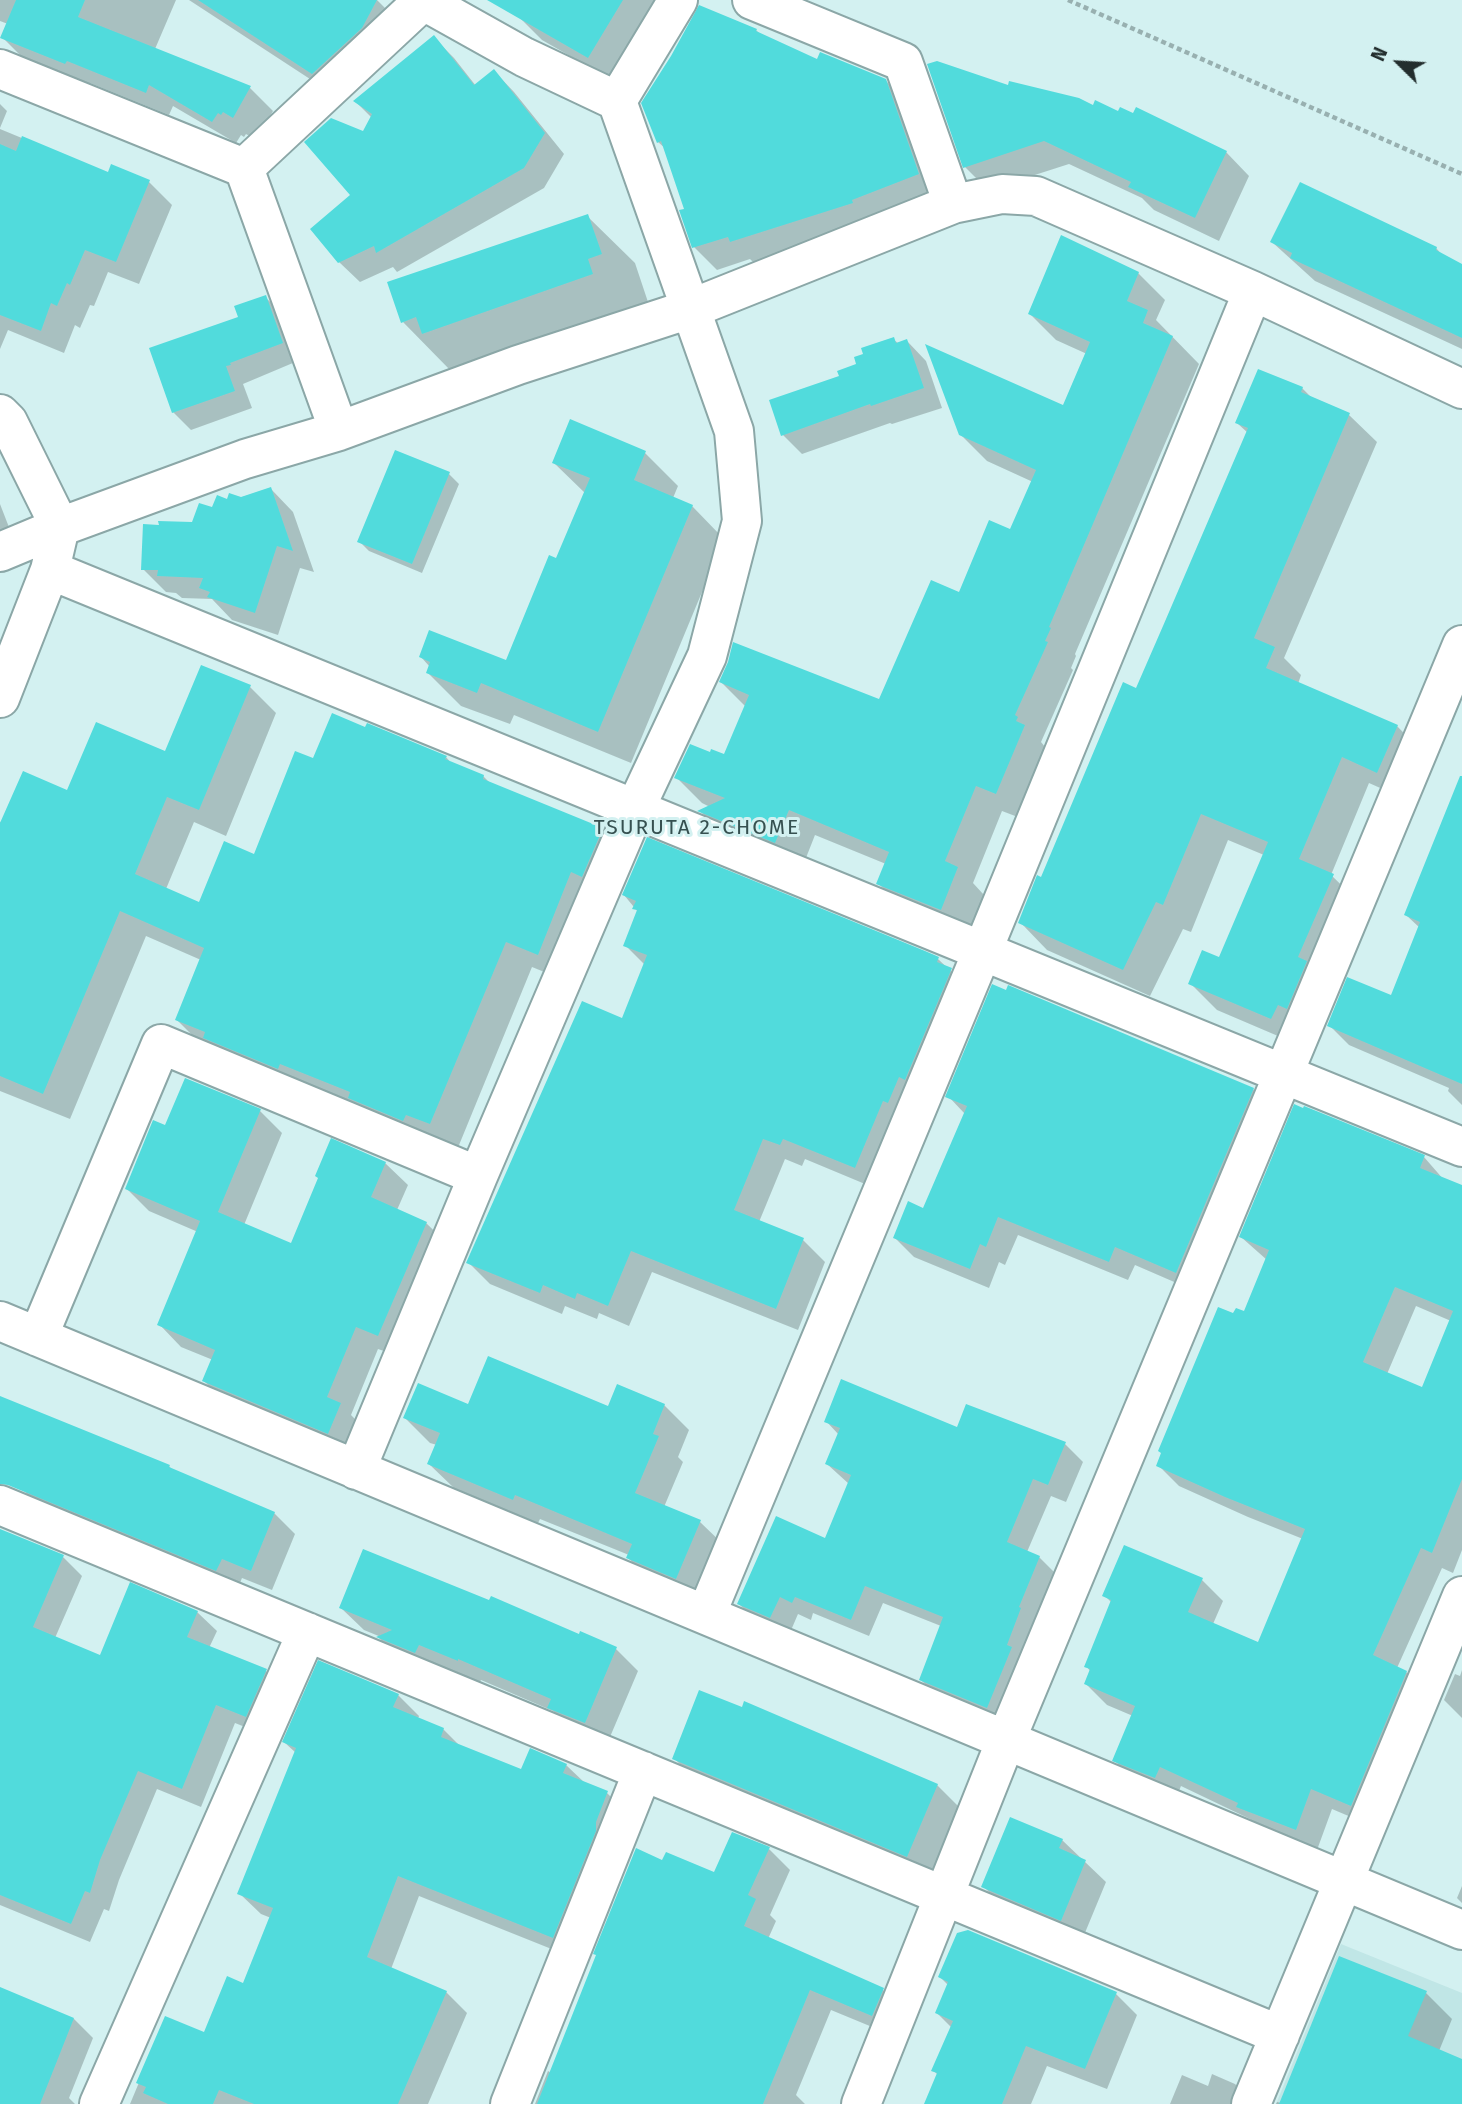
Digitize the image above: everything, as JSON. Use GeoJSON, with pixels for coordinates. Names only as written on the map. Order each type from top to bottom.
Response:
{"type":"FeatureCollection","features":[{"type":"Feature","properties":{"kind":"street"},"geometry":{"type":"LineString","coordinates":[[244,168],[423,0],[524,57],[617,101],[734,431],[742,521],[707,656],[635,809],[356,1470]]}},
{"type":"Feature","properties":{"kind":"street"},"geometry":{"type":"LineString","coordinates":[[617,101],[678,0]]}},
{"type":"Feature","properties":{"kind":"street"},"geometry":{"type":"LineString","coordinates":[[752,0],[903,62],[953,204]]}},
{"type":"Feature","properties":{"kind":"street"},"geometry":{"type":"LineString","coordinates":[[0,69],[244,168],[339,431]]}},
{"type":"Feature","properties":{"kind":"street"},"geometry":{"type":"LineString","coordinates":[[0,552],[246,458],[339,431],[518,365],[690,309],[953,204],[1002,194],[1037,196],[1253,291],[1462,389]]}},
{"type":"Feature","properties":{"kind":"street"},"geometry":{"type":"LineString","coordinates":[[706,1615],[1253,291]]}},
{"type":"Feature","properties":{"kind":"street"},"geometry":{"type":"LineString","coordinates":[[0,415],[8,422],[60,527],[50,570],[0,698]]}},
{"type":"Feature","properties":{"kind":"street"},"geometry":{"type":"LineString","coordinates":[[50,570],[1462,1147]]}},
{"type":"Feature","properties":{"kind":"street"},"geometry":{"type":"LineString","coordinates":[[861,2104],[1006,1740],[1462,645]]}},
{"type":"Feature","properties":{"kind":"street"},"geometry":{"type":"LineString","coordinates":[[38,1337],[161,1044],[478,1176]]}},
{"type":"Feature","properties":{"kind":"street"},"geometry":{"type":"LineString","coordinates":[[0,1321],[1462,1930]]}},
{"type":"Feature","properties":{"kind":"street"},"geometry":{"type":"LineString","coordinates":[[1,1508],[1280,2035]]}},
{"type":"Feature","properties":{"kind":"street"},"geometry":{"type":"LineString","coordinates":[[1251,2104],[1462,1596]]}},
{"type":"Feature","properties":{"kind":"street"},"geometry":{"type":"LineString","coordinates":[[99,2104],[307,1632]]}},
{"type":"Feature","properties":{"kind":"street"},"geometry":{"type":"LineString","coordinates":[[510,2104],[643,1771]]}},
{"type":"Feature","properties":{"kind":"path"},"geometry":{"type":"LineString","coordinates":[[1068,0],[1462,174]]}},
{"type":"Feature","properties":{"kind":"shaded area"},"geometry":{"type":"Polygon","coordinates":[[[1341,1944],[1462,1993],[1462,2104],[1276,2104],[1341,1944]]]}},
{"type":"Feature","properties":{"kind":"building"},"geometry":{"type":"Polygon","coordinates":[[[16,0],[85,0],[78,17],[251,86],[233,118],[223,112],[221,115],[218,113],[212,122],[149,85],[146,93],[0,38],[16,0]]]}},
{"type":"Feature","properties":{"kind":"building"},"geometry":{"type":"Polygon","coordinates":[[[198,0],[377,0],[362,28],[312,74],[198,0]]]}},
{"type":"Feature","properties":{"kind":"building"},"geometry":{"type":"Polygon","coordinates":[[[487,0],[623,0],[588,58],[487,0]]]}},
{"type":"Feature","properties":{"kind":"building"},"geometry":{"type":"Polygon","coordinates":[[[699,5],[757,29],[756,31],[817,59],[820,52],[886,79],[919,174],[852,200],[853,203],[730,242],[728,237],[692,248],[679,210],[684,209],[661,141],[657,143],[641,103],[699,5]]]}},
{"type":"Feature","properties":{"kind":"building"},"geometry":{"type":"Polygon","coordinates":[[[434,35],[474,85],[494,69],[545,133],[524,168],[376,253],[374,246],[338,263],[310,229],[350,195],[304,142],[331,118],[363,131],[372,114],[353,101],[434,35]]]}},
{"type":"Feature","properties":{"kind":"building"},"geometry":{"type":"Polygon","coordinates":[[[937,61],[1008,85],[1009,81],[1079,98],[1093,105],[1095,100],[1118,111],[1120,107],[1133,113],[1136,107],[1227,151],[1195,218],[1128,187],[1131,182],[1044,141],[963,168],[927,64],[937,61]]]}},
{"type":"Feature","properties":{"kind":"building"},"geometry":{"type":"Polygon","coordinates":[[[22,136],[108,172],[111,164],[150,180],[116,262],[85,250],[70,285],[67,283],[57,306],[51,303],[41,331],[0,315],[0,144],[16,151],[22,136]]]}},
{"type":"Feature","properties":{"kind":"building"},"geometry":{"type":"Polygon","coordinates":[[[1300,182],[1437,247],[1436,250],[1462,264],[1462,338],[1290,258],[1292,253],[1270,242],[1300,182]]]}},
{"type":"Feature","properties":{"kind":"building"},"geometry":{"type":"Polygon","coordinates":[[[588,214],[602,254],[588,259],[593,274],[422,334],[416,317],[401,323],[387,282],[588,214]]]}},
{"type":"Feature","properties":{"kind":"building"},"geometry":{"type":"Polygon","coordinates":[[[1061,235],[1139,272],[1127,301],[1148,310],[1143,323],[1173,336],[1049,627],[1051,628],[1045,641],[1048,642],[1015,715],[1018,717],[1016,721],[1025,725],[996,794],[976,786],[945,861],[958,867],[941,910],[876,884],[889,852],[789,810],[775,843],[697,811],[725,798],[674,778],[690,744],[724,754],[749,695],[719,682],[733,642],[879,699],[931,580],[959,592],[989,520],[1010,529],[1036,470],[959,435],[925,344],[1063,405],[1090,342],[1028,314],[1061,235]]]}},
{"type":"Feature","properties":{"kind":"building"},"geometry":{"type":"Polygon","coordinates":[[[266,295],[283,343],[226,366],[235,391],[172,413],[149,348],[238,317],[234,306],[266,295]]]}},
{"type":"Feature","properties":{"kind":"building"},"geometry":{"type":"Polygon","coordinates":[[[894,337],[896,343],[907,339],[924,388],[781,436],[769,400],[839,376],[837,371],[856,364],[854,357],[863,354],[861,348],[894,337]]]}},
{"type":"Feature","properties":{"kind":"building"},"geometry":{"type":"Polygon","coordinates":[[[1258,369],[1303,387],[1301,392],[1350,413],[1254,638],[1275,647],[1266,668],[1398,725],[1377,773],[1342,757],[1299,859],[1334,874],[1298,957],[1307,961],[1287,1009],[1278,1005],[1271,1019],[1188,984],[1202,950],[1219,957],[1268,842],[1201,814],[1163,905],[1156,902],[1123,970],[1018,923],[1037,875],[1041,877],[1123,682],[1136,688],[1163,626],[1248,428],[1235,423],[1258,369]]]}},
{"type":"Feature","properties":{"kind":"building"},"geometry":{"type":"Polygon","coordinates":[[[570,419],[646,451],[634,480],[693,505],[598,732],[481,683],[477,693],[426,673],[430,662],[419,657],[429,630],[506,660],[549,555],[556,558],[590,478],[552,463],[570,419]]]}},
{"type":"Feature","properties":{"kind":"building"},"geometry":{"type":"Polygon","coordinates":[[[395,450],[450,472],[412,564],[357,542],[395,450]]]}},
{"type":"Feature","properties":{"kind":"building"},"geometry":{"type":"Polygon","coordinates":[[[271,487],[293,551],[277,546],[255,613],[207,597],[210,592],[199,588],[203,578],[157,576],[158,570],[141,570],[143,524],[159,525],[158,521],[192,522],[199,503],[212,507],[217,495],[227,499],[229,493],[241,497],[271,487]]]}},
{"type":"Feature","properties":{"kind":"building"},"geometry":{"type":"Polygon","coordinates":[[[201,665],[251,685],[199,810],[167,797],[135,874],[199,902],[224,841],[254,854],[295,751],[313,758],[332,713],[365,727],[367,723],[447,756],[445,759],[484,775],[483,779],[603,828],[582,877],[571,872],[538,955],[506,942],[430,1124],[406,1115],[403,1121],[348,1098],[350,1092],[280,1064],[278,1069],[203,1038],[205,1032],[175,1020],[204,948],[120,911],[43,1094],[0,1076],[0,823],[23,771],[67,790],[96,722],[165,751],[201,665]]]}},
{"type":"Feature","properties":{"kind":"building"},"geometry":{"type":"Polygon","coordinates":[[[1460,776],[1462,1084],[1327,1026],[1347,977],[1391,995],[1420,922],[1404,915],[1460,776]]]}},
{"type":"Feature","properties":{"kind":"building"},"geometry":{"type":"Polygon","coordinates":[[[647,837],[939,957],[937,962],[952,968],[905,1080],[899,1077],[888,1103],[883,1101],[855,1168],[783,1139],[780,1145],[763,1139],[734,1210],[804,1238],[776,1309],[631,1251],[608,1306],[577,1293],[575,1299],[543,1285],[540,1293],[466,1263],[582,1001],[622,1018],[647,955],[623,946],[637,910],[632,909],[636,901],[622,895],[647,837]]]}},
{"type":"Feature","properties":{"kind":"building"},"geometry":{"type":"Polygon","coordinates":[[[992,984],[1006,990],[1008,985],[1254,1088],[1176,1273],[1115,1247],[1109,1262],[998,1217],[986,1247],[980,1244],[970,1269],[893,1238],[908,1201],[923,1208],[967,1106],[945,1097],[992,984]]]}},
{"type":"Feature","properties":{"kind":"building"},"geometry":{"type":"Polygon","coordinates":[[[185,1078],[261,1109],[218,1212],[291,1243],[331,1138],[386,1162],[371,1197],[427,1222],[378,1336],[356,1327],[327,1397],[341,1403],[328,1434],[202,1381],[215,1350],[157,1325],[200,1221],[125,1189],[153,1120],[165,1125],[185,1078]]]}},
{"type":"Feature","properties":{"kind":"building"},"geometry":{"type":"Polygon","coordinates":[[[1294,1104],[1425,1155],[1420,1168],[1462,1185],[1462,1479],[1432,1553],[1421,1548],[1373,1655],[1407,1671],[1351,1806],[1311,1789],[1296,1830],[1236,1807],[1238,1803],[1160,1767],[1155,1778],[1112,1761],[1135,1706],[1084,1684],[1090,1669],[1084,1667],[1111,1600],[1102,1596],[1124,1545],[1203,1578],[1188,1612],[1258,1642],[1305,1529],[1156,1466],[1161,1453],[1158,1451],[1218,1307],[1233,1313],[1236,1308],[1244,1311],[1269,1250],[1239,1237],[1294,1104]],[[1395,1287],[1363,1362],[1422,1387],[1453,1311],[1395,1287]]]}},
{"type":"Feature","properties":{"kind":"building"},"geometry":{"type":"Polygon","coordinates":[[[488,1356],[608,1406],[617,1384],[665,1404],[653,1434],[659,1436],[635,1493],[701,1520],[676,1579],[626,1558],[632,1544],[515,1495],[513,1500],[427,1464],[440,1433],[403,1418],[418,1383],[468,1404],[488,1356]]]}},
{"type":"Feature","properties":{"kind":"building"},"geometry":{"type":"Polygon","coordinates":[[[841,1379],[957,1427],[966,1404],[1066,1442],[1048,1485],[1033,1479],[1007,1542],[1040,1556],[1007,1645],[1012,1647],[987,1708],[919,1680],[943,1617],[865,1586],[851,1620],[795,1597],[792,1603],[780,1597],[770,1618],[737,1604],[776,1516],[825,1538],[851,1475],[825,1464],[840,1428],[824,1422],[841,1379]]]}},
{"type":"Feature","properties":{"kind":"building"},"geometry":{"type":"Polygon","coordinates":[[[0,1396],[170,1465],[169,1467],[275,1512],[251,1571],[222,1559],[216,1571],[0,1484],[0,1396]]]}},
{"type":"Feature","properties":{"kind":"building"},"geometry":{"type":"Polygon","coordinates":[[[0,1529],[64,1555],[33,1627],[100,1655],[130,1582],[198,1611],[187,1637],[267,1669],[246,1717],[216,1705],[182,1789],[138,1771],[100,1860],[90,1893],[85,1891],[71,1924],[0,1895],[0,1529]]]}},
{"type":"Feature","properties":{"kind":"building"},"geometry":{"type":"Polygon","coordinates":[[[363,1549],[489,1600],[491,1596],[579,1634],[580,1631],[617,1647],[585,1723],[547,1708],[551,1699],[458,1659],[419,1645],[415,1653],[376,1637],[392,1630],[339,1608],[363,1549]]]}},
{"type":"Feature","properties":{"kind":"building"},"geometry":{"type":"Polygon","coordinates":[[[318,1660],[399,1694],[393,1707],[444,1728],[441,1737],[521,1769],[530,1748],[567,1764],[563,1773],[608,1791],[596,1822],[596,1831],[553,1938],[398,1876],[367,1957],[447,1991],[398,2104],[254,2104],[219,2090],[213,2104],[168,2104],[143,2093],[146,2087],[136,2083],[165,2016],[204,2032],[227,1976],[243,1983],[273,1908],[237,1894],[296,1748],[282,1742],[318,1660]]]}},
{"type":"Feature","properties":{"kind":"building"},"geometry":{"type":"Polygon","coordinates":[[[699,1690],[742,1707],[744,1701],[938,1784],[907,1857],[672,1759],[699,1690]]]}},
{"type":"Feature","properties":{"kind":"building"},"geometry":{"type":"Polygon","coordinates":[[[1010,1817],[1063,1839],[1059,1848],[1086,1860],[1061,1921],[981,1887],[1010,1817]]]}},
{"type":"Feature","properties":{"kind":"building"},"geometry":{"type":"Polygon","coordinates":[[[732,1832],[770,1847],[748,1895],[756,1899],[744,1926],[884,1988],[872,2016],[810,1990],[763,2104],[537,2104],[636,1848],[662,1860],[666,1852],[714,1872],[732,1832]]]}},
{"type":"Feature","properties":{"kind":"building"},"geometry":{"type":"Polygon","coordinates":[[[968,1930],[1117,1992],[1085,2069],[1026,2046],[1002,2104],[924,2104],[937,2073],[931,2071],[953,2021],[935,2013],[948,1982],[938,1977],[957,1933],[968,1930]]]}},
{"type":"Feature","properties":{"kind":"building"},"geometry":{"type":"Polygon","coordinates":[[[1339,1956],[1427,1991],[1408,2036],[1462,2059],[1462,2104],[1279,2104],[1339,1956]]]}},
{"type":"Feature","properties":{"kind":"building"},"geometry":{"type":"Polygon","coordinates":[[[0,1987],[74,2018],[40,2104],[0,2104],[0,1987]]]}},
{"type":"Feature","properties":{"kind":"district","name":"TSURUTA 2-CHOME"},"geometry":{"type":"Point","coordinates":[697,828]}}]}
